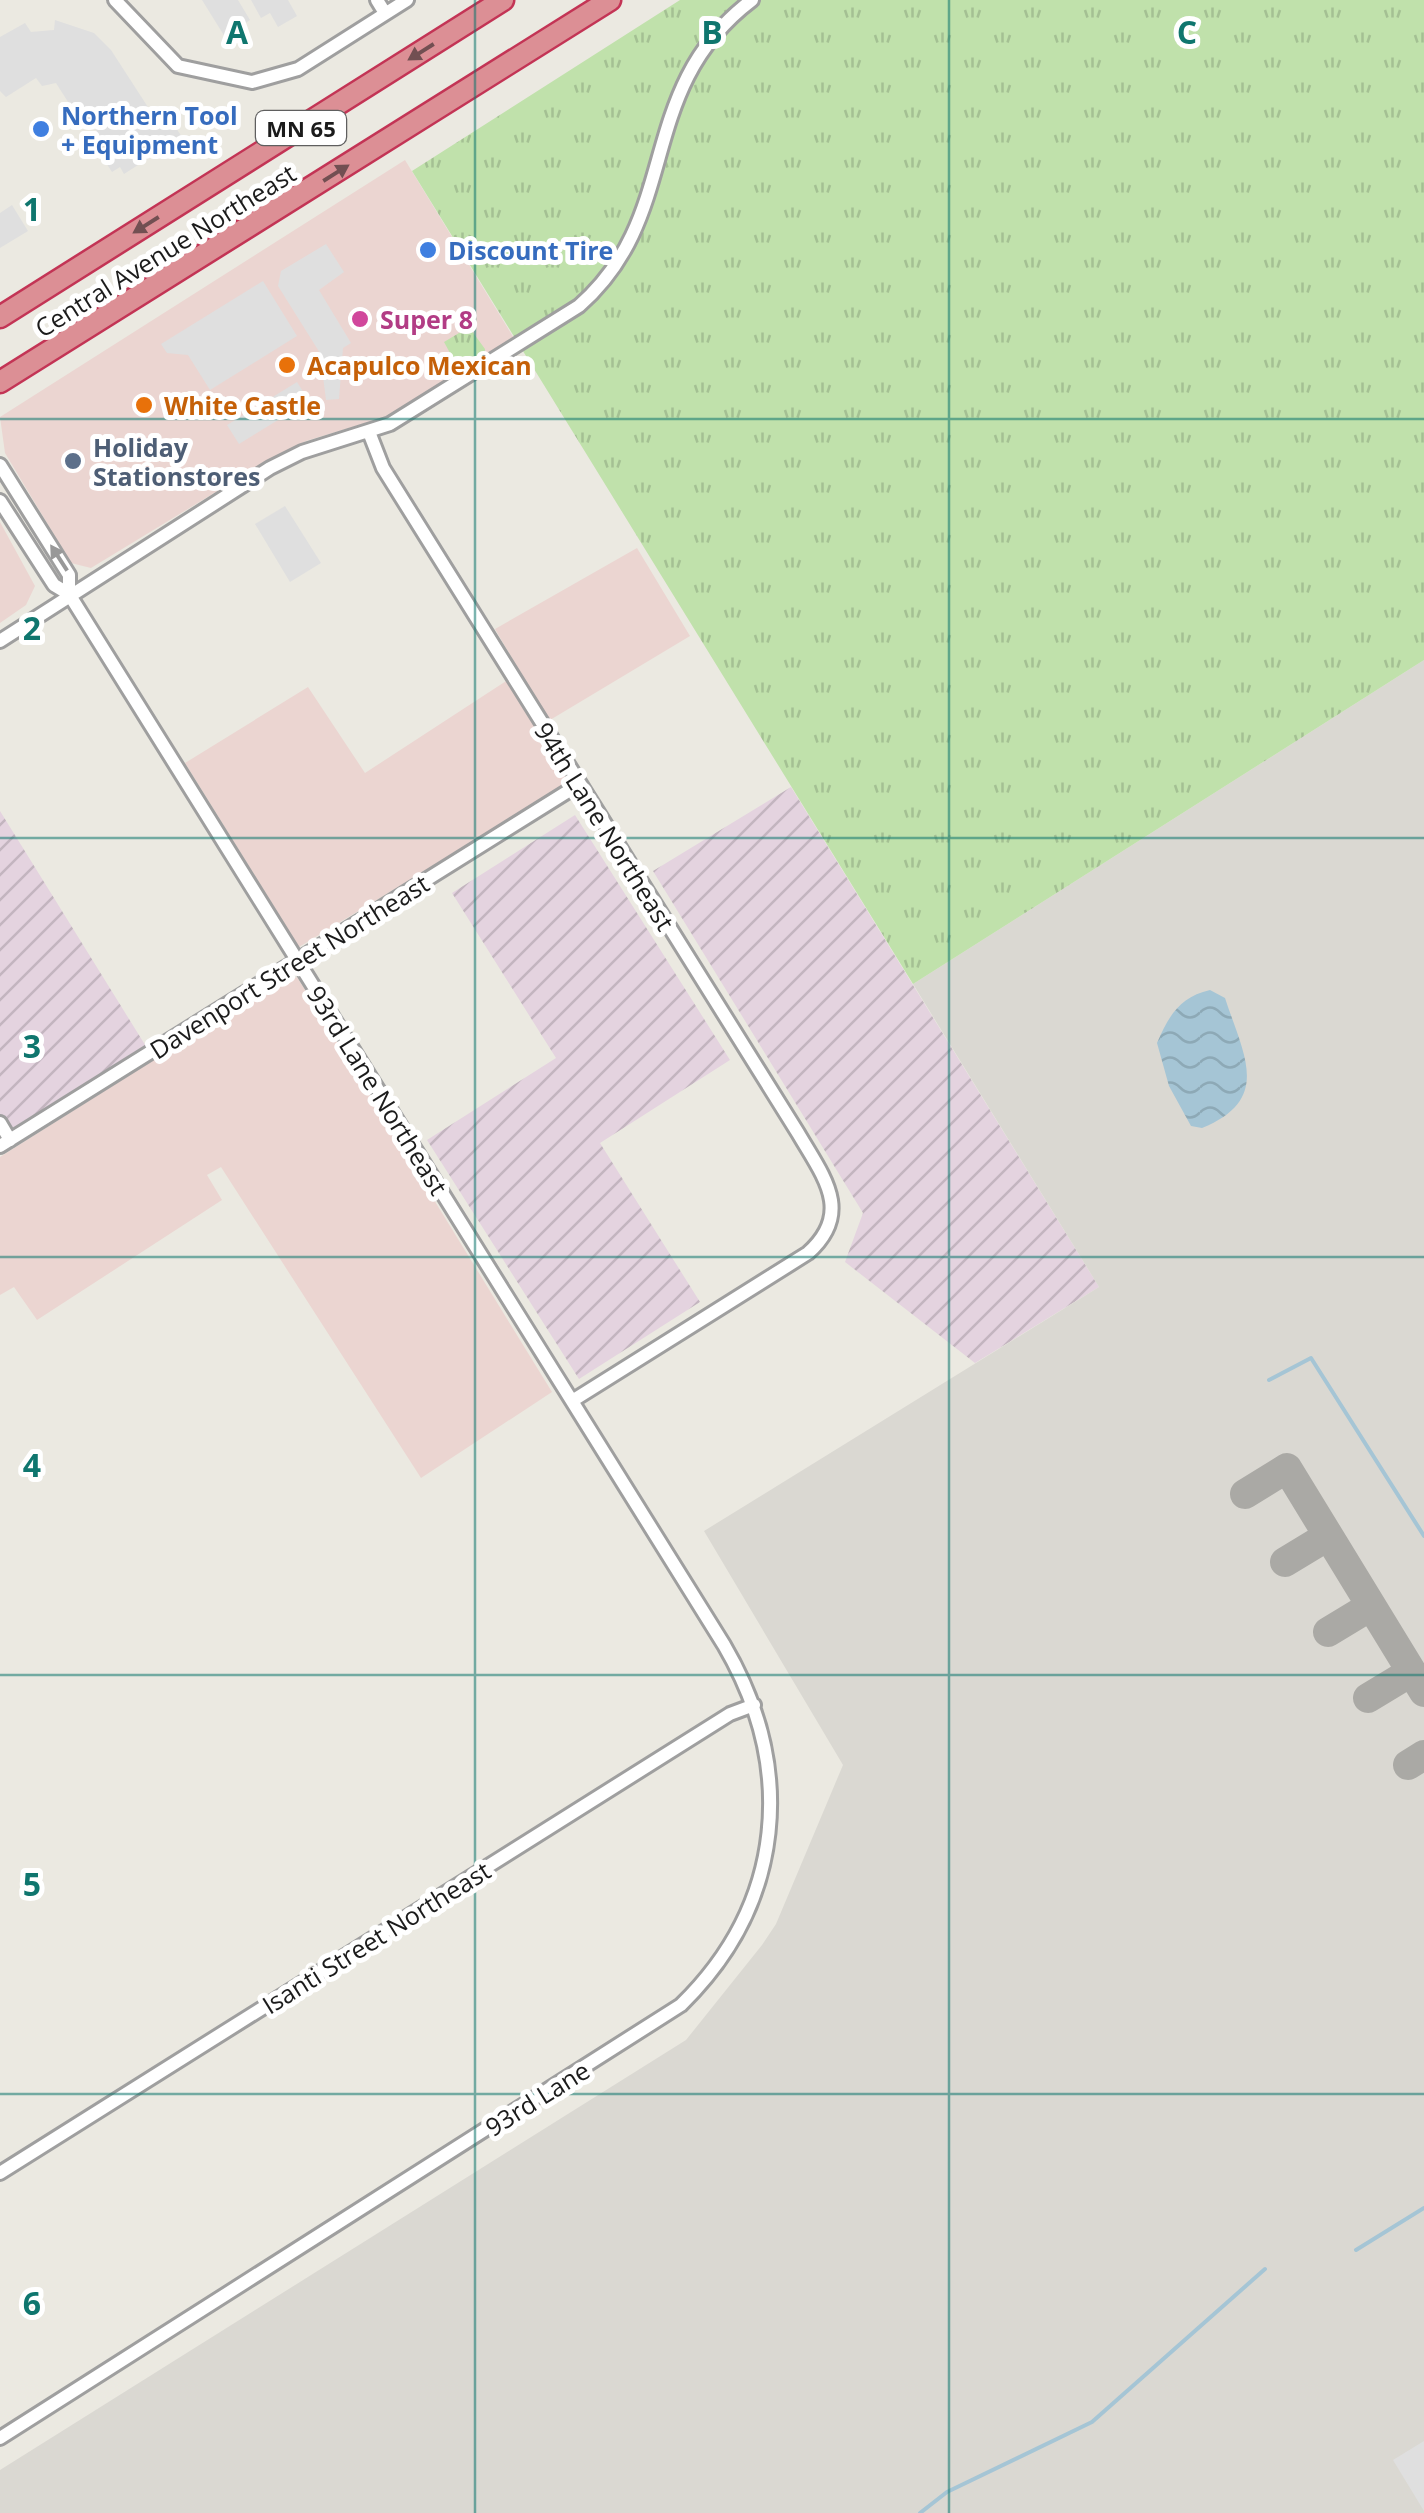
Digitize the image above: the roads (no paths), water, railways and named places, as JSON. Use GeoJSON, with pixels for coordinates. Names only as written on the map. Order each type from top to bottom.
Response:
{"type":"FeatureCollection","features":[{"type":"Feature","properties":{"kind":"highway","name":"Central Avenue Northeast"},"geometry":{"type":"LineString","coordinates":[[0,317],[503,0]]}},
{"type":"Feature","properties":{"kind":"highway","name":"Central Avenue Northeast"},"geometry":{"type":"LineString","coordinates":[[0,382],[610,0]]}},
{"type":"Feature","properties":{"kind":"highway"},"geometry":{"type":"LineString","coordinates":[[0,403],[22,368]]}},
{"type":"Feature","properties":{"kind":"street"},"geometry":{"type":"LineString","coordinates":[[115,0],[178,66],[190,72],[252,82],[298,70],[407,0]]}},
{"type":"Feature","properties":{"kind":"street"},"geometry":{"type":"LineString","coordinates":[[377,0],[385,13]]}},
{"type":"Feature","properties":{"kind":"street"},"geometry":{"type":"LineString","coordinates":[[0,641],[270,468],[302,452],[369,432],[412,412],[548,328],[604,281],[628,248],[645,210],[683,77],[719,28],[752,0]]}},
{"type":"Feature","properties":{"kind":"street","name":"94th Lane Northeast"},"geometry":{"type":"LineString","coordinates":[[369,432],[384,468],[829,1191],[831,1222],[808,1253],[572,1400]]}},
{"type":"Feature","properties":{"kind":"street","name":"93rd Lane Northeast"},"geometry":{"type":"LineString","coordinates":[[0,464],[70,574],[70,594]]}},
{"type":"Feature","properties":{"kind":"street","name":"93rd Lane Northeast"},"geometry":{"type":"LineString","coordinates":[[0,501],[54,584],[70,594],[687,1586]]}},
{"type":"Feature","properties":{"kind":"street","name":"Davenport Street Northeast"},"geometry":{"type":"LineString","coordinates":[[5,1143],[578,785]]}},
{"type":"Feature","properties":{"kind":"street"},"geometry":{"type":"LineString","coordinates":[[0,1123],[5,1143]]}},
{"type":"Feature","properties":{"kind":"street","name":"93rd Lane"},"geometry":{"type":"LineString","coordinates":[[0,2438],[651,2027],[696,1990],[745,1917],[764,1862],[770,1773],[754,1704],[687,1586]]}},
{"type":"Feature","properties":{"kind":"street","name":"Isanti Street Northeast"},"geometry":{"type":"LineString","coordinates":[[0,2173],[730,1714],[754,1704]]}},
{"type":"Feature","properties":{"kind":"water"},"geometry":{"type":"Polygon","coordinates":[[[1210,990],[1225,998],[1247,1074],[1238,1104],[1202,1128],[1191,1126],[1169,1086],[1157,1043],[1177,1009],[1191,997],[1210,990]]]}},
{"type":"Feature","properties":{"kind":"waterway"},"geometry":{"type":"LineString","coordinates":[[1269,1380],[1311,1358],[1424,1536]]}},
{"type":"Feature","properties":{"kind":"waterway"},"geometry":{"type":"LineString","coordinates":[[1356,2250],[1424,2208]]}},
{"type":"Feature","properties":{"kind":"waterway"},"geometry":{"type":"LineString","coordinates":[[920,2513],[947,2492],[1092,2422],[1265,2269]]}},
{"type":"Feature","properties":{"kind":"place","name":"Northern Tool + Equipment"},"geometry":{"type":"Point","coordinates":[41,129]}},
{"type":"Feature","properties":{"kind":"place","name":"Discount Tire"},"geometry":{"type":"Point","coordinates":[428,250]}},
{"type":"Feature","properties":{"kind":"place","name":"Super 8"},"geometry":{"type":"Point","coordinates":[360,319]}},
{"type":"Feature","properties":{"kind":"place","name":"Acapulco Mexican"},"geometry":{"type":"Point","coordinates":[287,365]}},
{"type":"Feature","properties":{"kind":"place","name":"White Castle"},"geometry":{"type":"Point","coordinates":[144,405]}},
{"type":"Feature","properties":{"kind":"place","name":"Holiday Stationstores"},"geometry":{"type":"Point","coordinates":[73,461]}}]}
